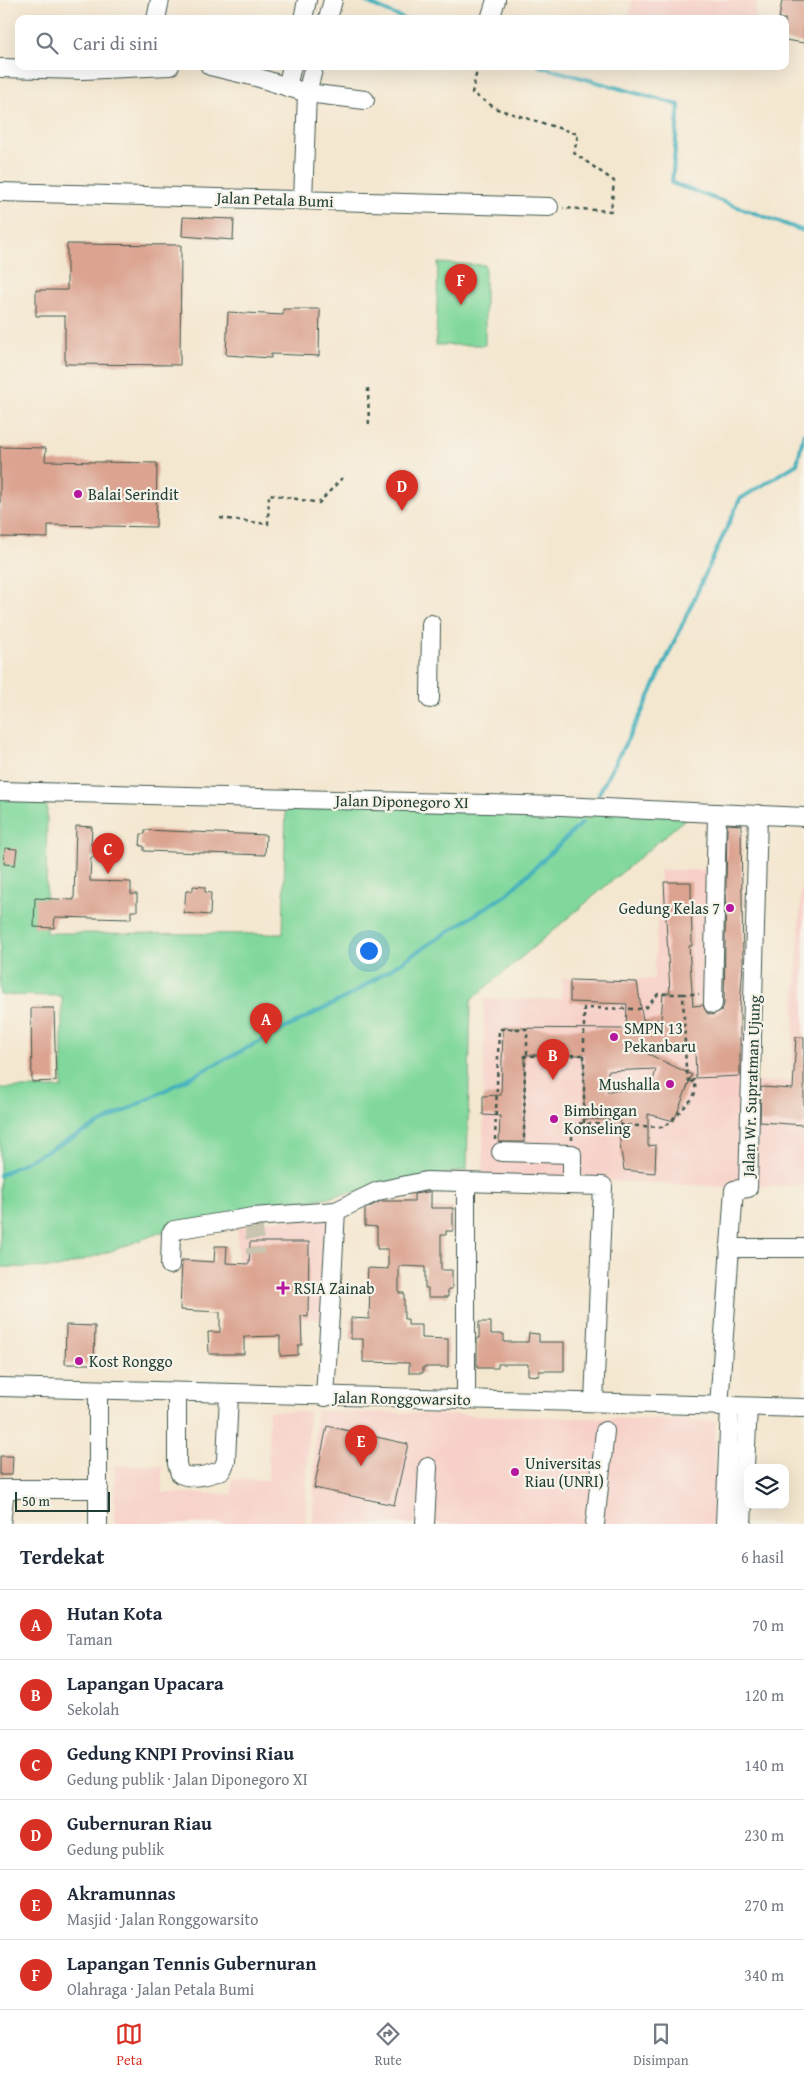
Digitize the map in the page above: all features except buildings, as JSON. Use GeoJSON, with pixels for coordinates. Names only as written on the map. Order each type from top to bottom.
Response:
{"type":"FeatureCollection","features":[{"type":"Feature","properties":{"kind":"street"},"geometry":{"type":"LineString","coordinates":[[157,15],[160,0]]}},
{"type":"Feature","properties":{"kind":"street"},"geometry":{"type":"LineString","coordinates":[[304,15],[308,0]]}},
{"type":"Feature","properties":{"kind":"street"},"geometry":{"type":"LineString","coordinates":[[491,15],[496,0]]}},
{"type":"Feature","properties":{"kind":"street"},"geometry":{"type":"LineString","coordinates":[[0,68],[15,68]]}},
{"type":"Feature","properties":{"kind":"street"},"geometry":{"type":"LineString","coordinates":[[227,70],[307,93],[365,100]]}},
{"type":"Feature","properties":{"kind":"street"},"geometry":{"type":"LineString","coordinates":[[287,87],[291,70]]}},
{"type":"Feature","properties":{"kind":"street"},"geometry":{"type":"LineString","coordinates":[[303,200],[307,93],[313,70]]}},
{"type":"Feature","properties":{"kind":"street","name":"Jalan Petala Bumi"},"geometry":{"type":"LineString","coordinates":[[0,192],[549,207]]}},
{"type":"Feature","properties":{"kind":"street"},"geometry":{"type":"LineString","coordinates":[[430,699],[431,624]]}},
{"type":"Feature","properties":{"kind":"street","name":"Jalan Diponegoro XI"},"geometry":{"type":"LineString","coordinates":[[0,791],[562,806],[804,817]]}},
{"type":"Feature","properties":{"kind":"street"},"geometry":{"type":"LineString","coordinates":[[713,999],[717,813]]}},
{"type":"Feature","properties":{"kind":"street","name":"Jalan Wr. Supratman Ujung"},"geometry":{"type":"LineString","coordinates":[[725,1524],[725,1407],[729,1248],[734,1190],[748,1188],[758,814]]}},
{"type":"Feature","properties":{"kind":"street"},"geometry":{"type":"LineString","coordinates":[[500,1147],[572,1154],[572,1185]]}},
{"type":"Feature","properties":{"kind":"street"},"geometry":{"type":"LineString","coordinates":[[170,1265],[172,1231],[254,1218],[336,1211],[378,1191],[426,1181],[604,1186],[594,1402]]}},
{"type":"Feature","properties":{"kind":"street"},"geometry":{"type":"LineString","coordinates":[[466,1182],[466,1400]]}},
{"type":"Feature","properties":{"kind":"street"},"geometry":{"type":"LineString","coordinates":[[324,1396],[336,1211]]}},
{"type":"Feature","properties":{"kind":"street"},"geometry":{"type":"LineString","coordinates":[[296,1214],[304,1218],[319,1218],[326,1223],[322,1295],[329,1302]]}},
{"type":"Feature","properties":{"kind":"street"},"geometry":{"type":"LineString","coordinates":[[729,1248],[804,1248]]}},
{"type":"Feature","properties":{"kind":"street","name":"Jalan Ronggowarsito"},"geometry":{"type":"LineString","coordinates":[[0,1387],[804,1408]]}},
{"type":"Feature","properties":{"kind":"street"},"geometry":{"type":"LineString","coordinates":[[98,1390],[98,1524]]}},
{"type":"Feature","properties":{"kind":"street"},"geometry":{"type":"LineString","coordinates":[[177,1392],[177,1464],[180,1474],[186,1477],[210,1475],[222,1470],[226,1461],[229,1394]]}},
{"type":"Feature","properties":{"kind":"street"},"geometry":{"type":"LineString","coordinates":[[742,1524],[748,1407]]}},
{"type":"Feature","properties":{"kind":"street"},"geometry":{"type":"LineString","coordinates":[[595,1524],[604,1431]]}},
{"type":"Feature","properties":{"kind":"street"},"geometry":{"type":"LineString","coordinates":[[425,1524],[428,1467]]}},
{"type":"Feature","properties":{"kind":"street"},"geometry":{"type":"LineString","coordinates":[[1,1524],[3,1489],[99,1489]]}},
{"type":"Feature","properties":{"kind":"path"},"geometry":{"type":"LineString","coordinates":[[477,70],[472,93],[497,109],[578,134],[574,153],[614,181],[611,211],[549,207]]}},
{"type":"Feature","properties":{"kind":"path"},"geometry":{"type":"LineString","coordinates":[[368,388],[369,428]]}},
{"type":"Feature","properties":{"kind":"path"},"geometry":{"type":"LineString","coordinates":[[220,518],[268,524],[269,494],[319,503],[342,478]]}},
{"type":"Feature","properties":{"kind":"path"},"geometry":{"type":"LineString","coordinates":[[584,1123],[584,1008],[638,1009],[647,1007],[658,994],[683,994],[713,999]]}},
{"type":"Feature","properties":{"kind":"path"},"geometry":{"type":"LineString","coordinates":[[572,1154],[572,1123],[662,1127],[666,1126],[692,1099],[695,1094],[696,1084],[694,1080],[690,1084],[686,1069],[683,994]]}},
{"type":"Feature","properties":{"kind":"path"},"geometry":{"type":"LineString","coordinates":[[500,1147],[495,1142],[499,1029],[527,1028],[524,1142]]}},
{"type":"Feature","properties":{"kind":"path"},"geometry":{"type":"LineString","coordinates":[[527,1055],[584,1055]]}},
{"type":"Feature","properties":{"kind":"shaded area"},"geometry":{"type":"Polygon","coordinates":[[[632,0],[757,0],[755,15],[630,15],[632,0]]]}},
{"type":"Feature","properties":{"kind":"shaded area","name":"SMPN 13 Pekanbaru"},"geometry":{"type":"Polygon","coordinates":[[[706,822],[741,822],[748,1188],[483,1177],[484,999],[561,999],[562,978],[654,979],[660,870],[706,870],[706,822]]]}},
{"type":"Feature","properties":{"kind":"shaded area"},"geometry":{"type":"Polygon","coordinates":[[[804,835],[804,1186],[750,1186],[754,1082],[791,1081],[804,835]]]}},
{"type":"Feature","properties":{"kind":"shaded area","name":"RSIA Zainab"},"geometry":{"type":"Polygon","coordinates":[[[331,1216],[327,1320],[236,1316],[237,1223],[331,1216]]]}},
{"type":"Feature","properties":{"kind":"shaded area"},"geometry":{"type":"Polygon","coordinates":[[[269,1411],[309,1412],[305,1524],[114,1524],[115,1465],[162,1466],[162,1493],[232,1494],[232,1479],[268,1480],[269,1411]]]}},
{"type":"Feature","properties":{"kind":"shaded area","name":"Universitas Riau (UNRI)"},"geometry":{"type":"Polygon","coordinates":[[[316,1411],[716,1421],[713,1524],[313,1524],[316,1411]]]}},
{"type":"Feature","properties":{"kind":"green space"},"geometry":{"type":"Polygon","coordinates":[[[438,263],[485,265],[485,345],[436,345],[438,263]]]}},
{"type":"Feature","properties":{"kind":"green space"},"geometry":{"type":"Polygon","coordinates":[[[0,791],[47,793],[46,933],[283,934],[286,798],[692,813],[471,1000],[467,1170],[175,1227],[114,1250],[58,1268],[0,1267],[0,1088],[62,1088],[62,996],[0,995],[0,791]]]}},
{"type":"Feature","properties":{"kind":"waterway"},"geometry":{"type":"LineString","coordinates":[[362,0],[395,15]]}},
{"type":"Feature","properties":{"kind":"waterway"},"geometry":{"type":"LineString","coordinates":[[553,70],[679,105],[672,183],[804,231]]}},
{"type":"Feature","properties":{"kind":"waterway"},"geometry":{"type":"LineString","coordinates":[[599,793],[642,712],[740,499],[797,464],[804,433]]}},
{"type":"Feature","properties":{"kind":"waterway"},"geometry":{"type":"LineString","coordinates":[[0,1175],[352,994],[507,894],[582,823]]}},
{"type":"Feature","properties":{"kind":"tunnel"},"geometry":{"type":"LineString","coordinates":[[254,1221],[255,1254]]}},
{"type":"Feature","properties":{"kind":"place","name":"Lapangan Tennis Gubernuran"},"geometry":{"type":"Point","coordinates":[461,305]}},
{"type":"Feature","properties":{"kind":"place","name":"Balai Serindit"},"geometry":{"type":"Point","coordinates":[78,494]}},
{"type":"Feature","properties":{"kind":"place","name":"Gubernuran Riau"},"geometry":{"type":"Point","coordinates":[402,511]}},
{"type":"Feature","properties":{"kind":"place","name":"Gedung KNPI Provinsi Riau"},"geometry":{"type":"Point","coordinates":[108,874]}},
{"type":"Feature","properties":{"kind":"place","name":"Gedung Kelas 7"},"geometry":{"type":"Point","coordinates":[730,908]}},
{"type":"Feature","properties":{"kind":"place","name":"SMPN 13 Pekanbaru"},"geometry":{"type":"Point","coordinates":[614,1037]}},
{"type":"Feature","properties":{"kind":"place","name":"Hutan Kota"},"geometry":{"type":"Point","coordinates":[266,1044]}},
{"type":"Feature","properties":{"kind":"place","name":"Lapangan Upacara"},"geometry":{"type":"Point","coordinates":[553,1080]}},
{"type":"Feature","properties":{"kind":"place","name":"Mushalla"},"geometry":{"type":"Point","coordinates":[670,1084]}},
{"type":"Feature","properties":{"kind":"place","name":"Bimbingan Konseling"},"geometry":{"type":"Point","coordinates":[554,1119]}},
{"type":"Feature","properties":{"kind":"place","name":"RSIA Zainab"},"geometry":{"type":"Point","coordinates":[283,1288]}},
{"type":"Feature","properties":{"kind":"place","name":"Kost Ronggo"},"geometry":{"type":"Point","coordinates":[79,1361]}},
{"type":"Feature","properties":{"kind":"place","name":"Akramunnas"},"geometry":{"type":"Point","coordinates":[361,1466]}},
{"type":"Feature","properties":{"kind":"place","name":"Universitas Riau (UNRI)"},"geometry":{"type":"Point","coordinates":[515,1472]}}]}
